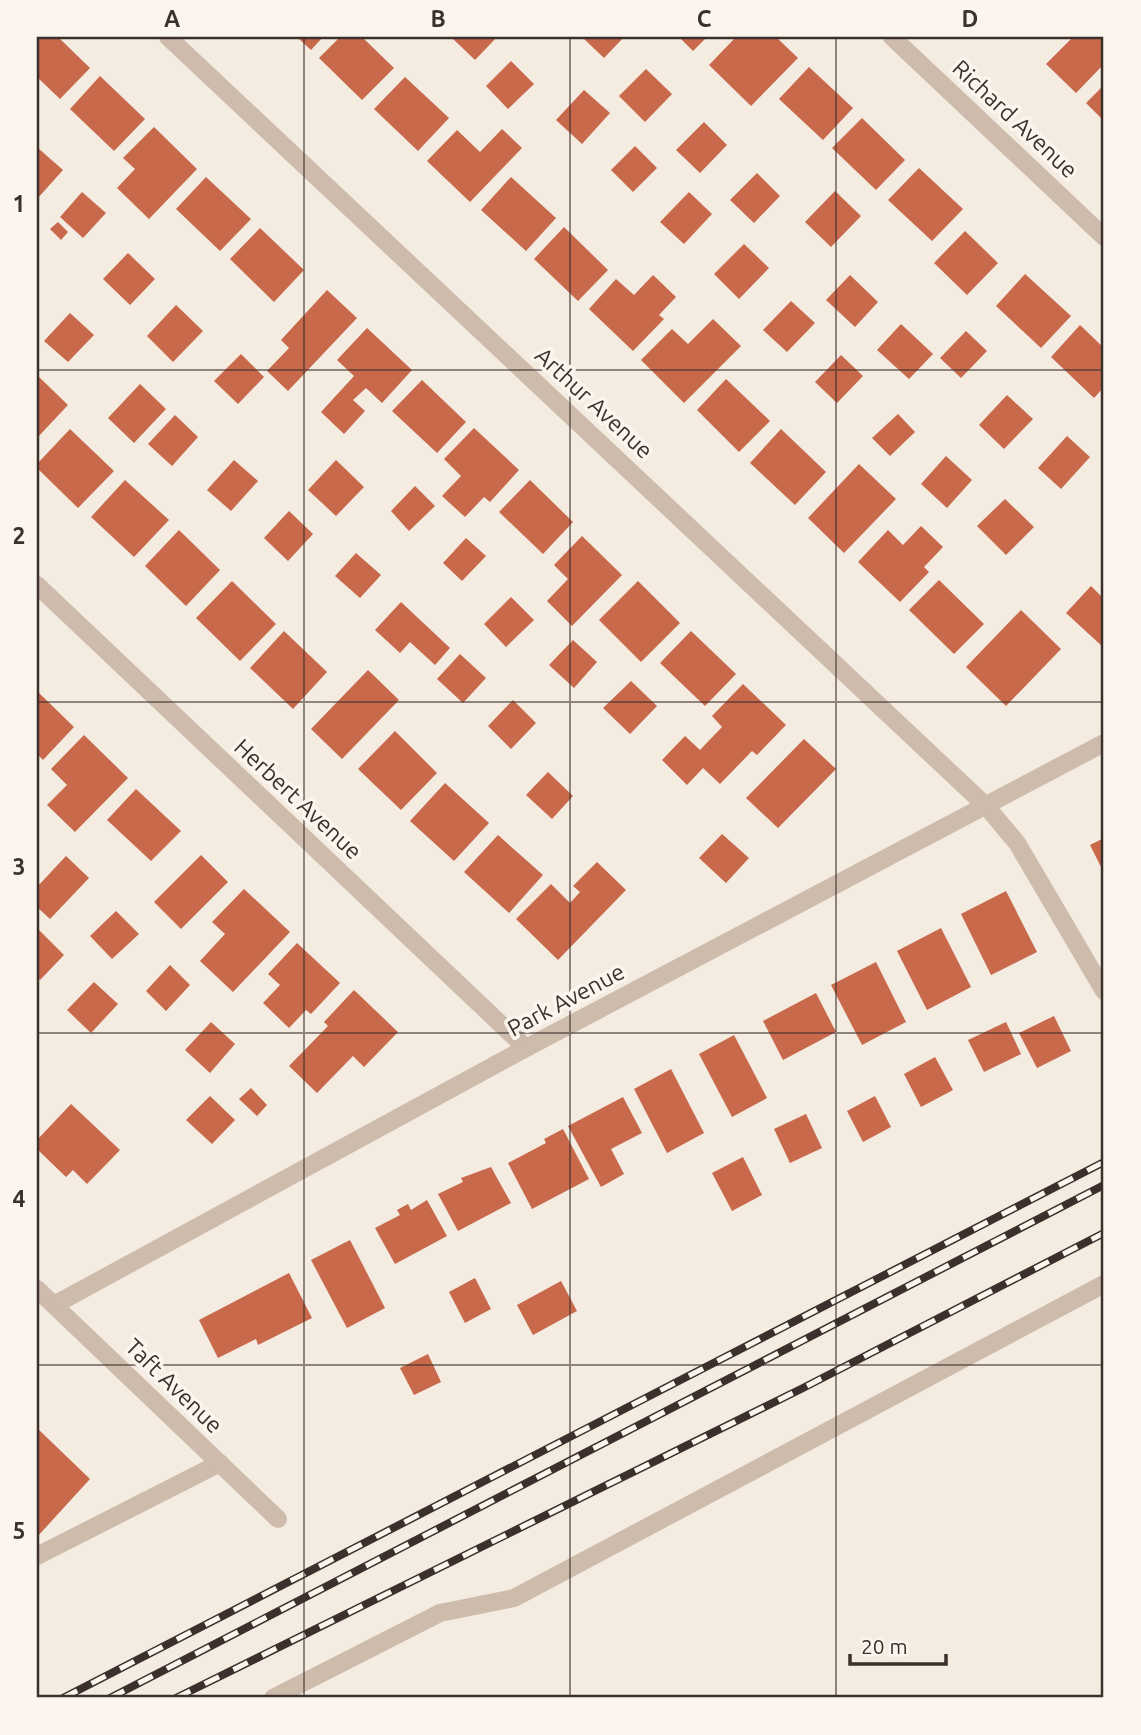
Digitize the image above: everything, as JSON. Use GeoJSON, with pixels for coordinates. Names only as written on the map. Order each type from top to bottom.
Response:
{"type":"FeatureCollection","features":[{"type":"Feature","properties":{"kind":"street","name":"Arthur Avenue"},"geometry":{"type":"LineString","coordinates":[[168,37],[986,806],[1017,843],[1104,991]]}},
{"type":"Feature","properties":{"kind":"street","name":"Richard Avenue"},"geometry":{"type":"LineString","coordinates":[[892,37],[1104,237]]}},
{"type":"Feature","properties":{"kind":"street","name":"Herbert Avenue"},"geometry":{"type":"LineString","coordinates":[[37,584],[526,1048]]}},
{"type":"Feature","properties":{"kind":"street","name":"Park Avenue"},"geometry":{"type":"LineString","coordinates":[[54,1305],[526,1048],[1104,743]]}},
{"type":"Feature","properties":{"kind":"street"},"geometry":{"type":"LineString","coordinates":[[273,1698],[440,1612],[514,1598],[1104,1284]]}},
{"type":"Feature","properties":{"kind":"street","name":"Taft Avenue"},"geometry":{"type":"LineString","coordinates":[[37,1289],[278,1519]]}},
{"type":"Feature","properties":{"kind":"street"},"geometry":{"type":"LineString","coordinates":[[37,1556],[220,1463]]}},
{"type":"Feature","properties":{"kind":"building"},"geometry":{"type":"Polygon","coordinates":[[[37,37],[58,37],[90,68],[60,99],[37,77],[37,37]]]}},
{"type":"Feature","properties":{"kind":"building"},"geometry":{"type":"Polygon","coordinates":[[[297,37],[323,37],[311,50],[297,37]]]}},
{"type":"Feature","properties":{"kind":"building"},"geometry":{"type":"Polygon","coordinates":[[[340,37],[362,37],[394,68],[362,100],[319,58],[340,37]]]}},
{"type":"Feature","properties":{"kind":"building"},"geometry":{"type":"Polygon","coordinates":[[[451,37],[497,37],[475,60],[451,37]]]}},
{"type":"Feature","properties":{"kind":"building"},"geometry":{"type":"Polygon","coordinates":[[[582,37],[624,37],[604,58],[582,37]]]}},
{"type":"Feature","properties":{"kind":"building"},"geometry":{"type":"Polygon","coordinates":[[[679,37],[707,37],[693,51],[679,37]]]}},
{"type":"Feature","properties":{"kind":"building"},"geometry":{"type":"Polygon","coordinates":[[[736,37],[776,37],[798,58],[751,106],[709,65],[736,37]]]}},
{"type":"Feature","properties":{"kind":"building"},"geometry":{"type":"Polygon","coordinates":[[[1073,37],[1104,37],[1104,64],[1076,93],[1046,64],[1073,37]]]}},
{"type":"Feature","properties":{"kind":"building"},"geometry":{"type":"Polygon","coordinates":[[[511,61],[534,84],[508,109],[486,86],[511,61]]]}},
{"type":"Feature","properties":{"kind":"building"},"geometry":{"type":"Polygon","coordinates":[[[809,67],[853,108],[823,140],[779,99],[809,67]]]}},
{"type":"Feature","properties":{"kind":"building"},"geometry":{"type":"Polygon","coordinates":[[[646,69],[672,94],[645,122],[619,96],[646,69]]]}},
{"type":"Feature","properties":{"kind":"building"},"geometry":{"type":"Polygon","coordinates":[[[100,76],[145,119],[114,151],[70,109],[100,76]]]}},
{"type":"Feature","properties":{"kind":"building"},"geometry":{"type":"Polygon","coordinates":[[[405,77],[449,118],[418,151],[374,109],[405,77]]]}},
{"type":"Feature","properties":{"kind":"building"},"geometry":{"type":"Polygon","coordinates":[[[1104,85],[1104,121],[1086,103],[1104,85]]]}},
{"type":"Feature","properties":{"kind":"building"},"geometry":{"type":"Polygon","coordinates":[[[584,90],[610,113],[582,144],[556,120],[584,90]]]}},
{"type":"Feature","properties":{"kind":"building"},"geometry":{"type":"Polygon","coordinates":[[[862,118],[905,160],[876,190],[832,148],[862,118]]]}},
{"type":"Feature","properties":{"kind":"building"},"geometry":{"type":"Polygon","coordinates":[[[704,122],[727,145],[700,173],[676,150],[704,122]]]}},
{"type":"Feature","properties":{"kind":"building"},"geometry":{"type":"Polygon","coordinates":[[[154,127],[197,169],[149,219],[117,188],[135,169],[123,158],[154,127]]]}},
{"type":"Feature","properties":{"kind":"building"},"geometry":{"type":"Polygon","coordinates":[[[502,129],[522,148],[470,202],[427,161],[457,130],[480,152],[502,129]]]}},
{"type":"Feature","properties":{"kind":"building"},"geometry":{"type":"Polygon","coordinates":[[[635,146],[657,168],[633,192],[611,170],[635,146]]]}},
{"type":"Feature","properties":{"kind":"building"},"geometry":{"type":"Polygon","coordinates":[[[37,149],[63,170],[37,199],[37,149]]]}},
{"type":"Feature","properties":{"kind":"building"},"geometry":{"type":"Polygon","coordinates":[[[919,168],[963,209],[932,241],[888,200],[919,168]]]}},
{"type":"Feature","properties":{"kind":"building"},"geometry":{"type":"Polygon","coordinates":[[[757,173],[780,196],[754,223],[730,200],[757,173]]]}},
{"type":"Feature","properties":{"kind":"building"},"geometry":{"type":"Polygon","coordinates":[[[206,177],[251,219],[220,251],[176,209],[206,177]]]}},
{"type":"Feature","properties":{"kind":"building"},"geometry":{"type":"Polygon","coordinates":[[[511,177],[556,218],[526,251],[481,210],[511,177]]]}},
{"type":"Feature","properties":{"kind":"building"},"geometry":{"type":"Polygon","coordinates":[[[835,191],[861,216],[831,247],[805,222],[835,191]]]}},
{"type":"Feature","properties":{"kind":"building"},"geometry":{"type":"Polygon","coordinates":[[[82,192],[106,213],[83,238],[60,217],[82,192]]]}},
{"type":"Feature","properties":{"kind":"building"},"geometry":{"type":"Polygon","coordinates":[[[689,192],[712,214],[684,244],[660,222],[689,192]]]}},
{"type":"Feature","properties":{"kind":"building"},"geometry":{"type":"Polygon","coordinates":[[[58,222],[68,232],[61,240],[50,229],[58,222]]]}},
{"type":"Feature","properties":{"kind":"building"},"geometry":{"type":"Polygon","coordinates":[[[564,227],[608,270],[578,301],[534,259],[564,227]]]}},
{"type":"Feature","properties":{"kind":"building"},"geometry":{"type":"Polygon","coordinates":[[[260,228],[304,270],[274,302],[230,259],[260,228]]]}},
{"type":"Feature","properties":{"kind":"building"},"geometry":{"type":"Polygon","coordinates":[[[965,231],[998,263],[967,295],[934,263],[965,231]]]}},
{"type":"Feature","properties":{"kind":"building"},"geometry":{"type":"Polygon","coordinates":[[[744,244],[769,268],[739,299],[714,274],[744,244]]]}},
{"type":"Feature","properties":{"kind":"building"},"geometry":{"type":"Polygon","coordinates":[[[128,253],[155,279],[130,305],[103,279],[128,253]]]}},
{"type":"Feature","properties":{"kind":"building"},"geometry":{"type":"Polygon","coordinates":[[[1025,274],[1071,316],[1041,348],[996,306],[1025,274]]]}},
{"type":"Feature","properties":{"kind":"building"},"geometry":{"type":"Polygon","coordinates":[[[653,275],[676,297],[659,315],[664,319],[633,351],[589,309],[616,279],[634,295],[653,275]]]}},
{"type":"Feature","properties":{"kind":"building"},"geometry":{"type":"Polygon","coordinates":[[[850,275],[878,302],[855,327],[826,300],[850,275]]]}},
{"type":"Feature","properties":{"kind":"building"},"geometry":{"type":"Polygon","coordinates":[[[327,290],[357,318],[288,391],[267,371],[289,348],[281,340],[327,290]]]}},
{"type":"Feature","properties":{"kind":"building"},"geometry":{"type":"Polygon","coordinates":[[[791,301],[815,323],[787,352],[763,330],[791,301]]]}},
{"type":"Feature","properties":{"kind":"building"},"geometry":{"type":"Polygon","coordinates":[[[176,305],[203,331],[173,362],[147,336],[176,305]]]}},
{"type":"Feature","properties":{"kind":"building"},"geometry":{"type":"Polygon","coordinates":[[[70,313],[94,335],[68,362],[44,341],[70,313]]]}},
{"type":"Feature","properties":{"kind":"building"},"geometry":{"type":"Polygon","coordinates":[[[713,319],[741,346],[684,403],[641,360],[672,329],[688,344],[713,319]]]}},
{"type":"Feature","properties":{"kind":"building"},"geometry":{"type":"Polygon","coordinates":[[[901,324],[933,354],[909,379],[877,350],[901,324]]]}},
{"type":"Feature","properties":{"kind":"building"},"geometry":{"type":"Polygon","coordinates":[[[1080,325],[1104,348],[1104,387],[1094,398],[1051,357],[1080,325]]]}},
{"type":"Feature","properties":{"kind":"building"},"geometry":{"type":"Polygon","coordinates":[[[367,328],[412,370],[382,403],[366,388],[353,400],[365,411],[344,434],[321,412],[354,376],[337,360],[367,328]]]}},
{"type":"Feature","properties":{"kind":"building"},"geometry":{"type":"Polygon","coordinates":[[[966,331],[987,351],[961,378],[940,358],[966,331]]]}},
{"type":"Feature","properties":{"kind":"building"},"geometry":{"type":"Polygon","coordinates":[[[241,354],[264,377],[238,404],[214,381],[241,354]]]}},
{"type":"Feature","properties":{"kind":"building"},"geometry":{"type":"Polygon","coordinates":[[[841,355],[863,376],[837,403],[815,382],[841,355]]]}},
{"type":"Feature","properties":{"kind":"building"},"geometry":{"type":"Polygon","coordinates":[[[39,377],[68,405],[37,438],[37,379],[39,377]]]}},
{"type":"Feature","properties":{"kind":"building"},"geometry":{"type":"Polygon","coordinates":[[[726,379],[770,421],[739,452],[697,410],[726,379]]]}},
{"type":"Feature","properties":{"kind":"building"},"geometry":{"type":"Polygon","coordinates":[[[422,380],[466,422],[437,453],[392,411],[422,380]]]}},
{"type":"Feature","properties":{"kind":"building"},"geometry":{"type":"Polygon","coordinates":[[[140,384],[166,409],[134,443],[108,418],[140,384]]]}},
{"type":"Feature","properties":{"kind":"building"},"geometry":{"type":"Polygon","coordinates":[[[1007,395],[1033,419],[1004,449],[979,425],[1007,395]]]}},
{"type":"Feature","properties":{"kind":"building"},"geometry":{"type":"Polygon","coordinates":[[[898,414],[915,432],[890,456],[872,438],[898,414]]]}},
{"type":"Feature","properties":{"kind":"building"},"geometry":{"type":"Polygon","coordinates":[[[175,415],[198,437],[172,466],[148,444],[175,415]]]}},
{"type":"Feature","properties":{"kind":"building"},"geometry":{"type":"Polygon","coordinates":[[[474,428],[519,470],[490,502],[484,497],[465,517],[442,496],[461,476],[444,459],[474,428]]]}},
{"type":"Feature","properties":{"kind":"building"},"geometry":{"type":"Polygon","coordinates":[[[70,429],[114,471],[78,508],[37,468],[37,464],[70,429]]]}},
{"type":"Feature","properties":{"kind":"building"},"geometry":{"type":"Polygon","coordinates":[[[781,429],[826,472],[795,505],[750,463],[781,429]]]}},
{"type":"Feature","properties":{"kind":"building"},"geometry":{"type":"Polygon","coordinates":[[[1067,436],[1090,457],[1061,489],[1038,468],[1067,436]]]}},
{"type":"Feature","properties":{"kind":"building"},"geometry":{"type":"Polygon","coordinates":[[[946,456],[972,480],[947,508],[921,484],[946,456]]]}},
{"type":"Feature","properties":{"kind":"building"},"geometry":{"type":"Polygon","coordinates":[[[234,460],[258,481],[231,511],[207,490],[234,460]]]}},
{"type":"Feature","properties":{"kind":"building"},"geometry":{"type":"Polygon","coordinates":[[[336,460],[364,487],[336,516],[308,490],[336,460]]]}},
{"type":"Feature","properties":{"kind":"building"},"geometry":{"type":"Polygon","coordinates":[[[859,464],[896,499],[844,553],[808,518],[859,464]]]}},
{"type":"Feature","properties":{"kind":"building"},"geometry":{"type":"Polygon","coordinates":[[[125,480],[169,520],[134,557],[91,517],[125,480]]]}},
{"type":"Feature","properties":{"kind":"building"},"geometry":{"type":"Polygon","coordinates":[[[530,480],[573,522],[543,554],[499,512],[530,480]]]}},
{"type":"Feature","properties":{"kind":"building"},"geometry":{"type":"Polygon","coordinates":[[[415,486],[435,506],[409,531],[391,511],[415,486]]]}},
{"type":"Feature","properties":{"kind":"building"},"geometry":{"type":"Polygon","coordinates":[[[1005,499],[1034,527],[1006,555],[977,526],[1005,499]]]}},
{"type":"Feature","properties":{"kind":"building"},"geometry":{"type":"Polygon","coordinates":[[[289,511],[313,534],[288,561],[264,538],[289,511]]]}},
{"type":"Feature","properties":{"kind":"building"},"geometry":{"type":"Polygon","coordinates":[[[921,526],[943,547],[924,567],[929,572],[900,602],[858,562],[888,530],[903,545],[921,526]]]}},
{"type":"Feature","properties":{"kind":"building"},"geometry":{"type":"Polygon","coordinates":[[[179,530],[220,570],[186,606],[145,566],[179,530]]]}},
{"type":"Feature","properties":{"kind":"building"},"geometry":{"type":"Polygon","coordinates":[[[582,536],[622,575],[572,626],[547,601],[568,579],[554,565],[582,536]]]}},
{"type":"Feature","properties":{"kind":"building"},"geometry":{"type":"Polygon","coordinates":[[[466,538],[486,556],[462,581],[443,563],[466,538]]]}},
{"type":"Feature","properties":{"kind":"building"},"geometry":{"type":"Polygon","coordinates":[[[356,553],[381,575],[360,598],[335,576],[356,553]]]}},
{"type":"Feature","properties":{"kind":"building"},"geometry":{"type":"Polygon","coordinates":[[[939,580],[984,624],[954,654],[909,610],[939,580]]]}},
{"type":"Feature","properties":{"kind":"building"},"geometry":{"type":"Polygon","coordinates":[[[232,581],[276,624],[240,661],[196,618],[232,581]]]}},
{"type":"Feature","properties":{"kind":"building"},"geometry":{"type":"Polygon","coordinates":[[[638,581],[680,623],[641,662],[599,620],[638,581]]]}},
{"type":"Feature","properties":{"kind":"building"},"geometry":{"type":"Polygon","coordinates":[[[1091,586],[1104,599],[1104,648],[1066,613],[1091,586]]]}},
{"type":"Feature","properties":{"kind":"building"},"geometry":{"type":"Polygon","coordinates":[[[511,597],[534,620],[506,647],[484,624],[511,597]]]}},
{"type":"Feature","properties":{"kind":"building"},"geometry":{"type":"Polygon","coordinates":[[[401,602],[450,648],[435,665],[410,642],[400,653],[375,630],[401,602]]]}},
{"type":"Feature","properties":{"kind":"building"},"geometry":{"type":"Polygon","coordinates":[[[1021,610],[1061,649],[1006,706],[966,667],[1021,610]]]}},
{"type":"Feature","properties":{"kind":"building"},"geometry":{"type":"Polygon","coordinates":[[[284,631],[327,672],[293,709],[250,668],[284,631]]]}},
{"type":"Feature","properties":{"kind":"building"},"geometry":{"type":"Polygon","coordinates":[[[691,631],[736,674],[705,706],[660,663],[691,631]]]}},
{"type":"Feature","properties":{"kind":"building"},"geometry":{"type":"Polygon","coordinates":[[[573,640],[597,662],[574,688],[549,665],[573,640]]]}},
{"type":"Feature","properties":{"kind":"building"},"geometry":{"type":"Polygon","coordinates":[[[460,654],[486,678],[463,703],[437,679],[460,654]]]}},
{"type":"Feature","properties":{"kind":"building"},"geometry":{"type":"Polygon","coordinates":[[[368,670],[399,700],[342,759],[311,729],[368,670]]]}},
{"type":"Feature","properties":{"kind":"building"},"geometry":{"type":"Polygon","coordinates":[[[631,681],[657,706],[630,734],[603,708],[631,681]]]}},
{"type":"Feature","properties":{"kind":"building"},"geometry":{"type":"Polygon","coordinates":[[[743,684],[786,725],[757,755],[752,751],[720,784],[703,768],[687,785],[662,760],[685,736],[700,750],[722,727],[712,716],[743,684]]]}},
{"type":"Feature","properties":{"kind":"building"},"geometry":{"type":"Polygon","coordinates":[[[37,691],[74,727],[43,760],[37,754],[37,691]]]}},
{"type":"Feature","properties":{"kind":"building"},"geometry":{"type":"Polygon","coordinates":[[[513,700],[536,723],[511,749],[488,726],[513,700]]]}},
{"type":"Feature","properties":{"kind":"building"},"geometry":{"type":"Polygon","coordinates":[[[395,731],[437,773],[401,810],[358,769],[395,731]]]}},
{"type":"Feature","properties":{"kind":"building"},"geometry":{"type":"Polygon","coordinates":[[[84,735],[128,778],[75,832],[47,805],[67,785],[51,769],[84,735]]]}},
{"type":"Feature","properties":{"kind":"building"},"geometry":{"type":"Polygon","coordinates":[[[804,739],[836,769],[778,828],[746,798],[804,739]]]}},
{"type":"Feature","properties":{"kind":"building"},"geometry":{"type":"Polygon","coordinates":[[[548,772],[573,796],[552,819],[526,795],[548,772]]]}},
{"type":"Feature","properties":{"kind":"building"},"geometry":{"type":"Polygon","coordinates":[[[445,783],[489,823],[454,861],[410,821],[445,783]]]}},
{"type":"Feature","properties":{"kind":"building"},"geometry":{"type":"Polygon","coordinates":[[[136,789],[181,831],[151,861],[107,820],[136,789]]]}},
{"type":"Feature","properties":{"kind":"building"},"geometry":{"type":"Polygon","coordinates":[[[722,834],[749,858],[726,883],[699,858],[722,834]]]}},
{"type":"Feature","properties":{"kind":"building"},"geometry":{"type":"Polygon","coordinates":[[[498,835],[543,875],[509,913],[464,872],[498,835]]]}},
{"type":"Feature","properties":{"kind":"building"},"geometry":{"type":"Polygon","coordinates":[[[1104,838],[1104,873],[1090,845],[1104,838]]]}},
{"type":"Feature","properties":{"kind":"building"},"geometry":{"type":"Polygon","coordinates":[[[201,855],[228,882],[181,929],[154,902],[201,855]]]}},
{"type":"Feature","properties":{"kind":"building"},"geometry":{"type":"Polygon","coordinates":[[[66,856],[89,878],[50,919],[37,907],[37,887],[66,856]]]}},
{"type":"Feature","properties":{"kind":"building"},"geometry":{"type":"Polygon","coordinates":[[[597,862],[626,890],[558,960],[516,919],[551,884],[570,903],[580,892],[573,886],[597,862]]]}},
{"type":"Feature","properties":{"kind":"building"},"geometry":{"type":"Polygon","coordinates":[[[244,889],[290,932],[233,992],[200,961],[225,934],[212,922],[244,889]]]}},
{"type":"Feature","properties":{"kind":"building"},"geometry":{"type":"Polygon","coordinates":[[[1006,891],[1037,952],[991,975],[961,914],[1006,891]]]}},
{"type":"Feature","properties":{"kind":"building"},"geometry":{"type":"Polygon","coordinates":[[[116,911],[139,934],[112,959],[90,936],[116,911]]]}},
{"type":"Feature","properties":{"kind":"building"},"geometry":{"type":"Polygon","coordinates":[[[941,928],[971,987],[927,1010],[897,951],[941,928]]]}},
{"type":"Feature","properties":{"kind":"building"},"geometry":{"type":"Polygon","coordinates":[[[39,930],[64,955],[40,980],[37,976],[39,930]]]}},
{"type":"Feature","properties":{"kind":"building"},"geometry":{"type":"Polygon","coordinates":[[[297,943],[340,983],[311,1014],[306,1010],[289,1028],[263,1003],[280,985],[268,974],[297,943]]]}},
{"type":"Feature","properties":{"kind":"building"},"geometry":{"type":"Polygon","coordinates":[[[876,962],[906,1022],[862,1045],[831,985],[876,962]]]}},
{"type":"Feature","properties":{"kind":"building"},"geometry":{"type":"Polygon","coordinates":[[[170,965],[190,985],[166,1011],[146,991],[170,965]]]}},
{"type":"Feature","properties":{"kind":"building"},"geometry":{"type":"Polygon","coordinates":[[[94,982],[118,1004],[91,1033],[67,1010],[94,982]]]}},
{"type":"Feature","properties":{"kind":"building"},"geometry":{"type":"Polygon","coordinates":[[[354,990],[398,1032],[364,1067],[353,1056],[317,1093],[289,1066],[328,1026],[324,1022],[354,990]]]}},
{"type":"Feature","properties":{"kind":"building"},"geometry":{"type":"Polygon","coordinates":[[[816,993],[836,1032],[783,1060],[763,1021],[816,993]]]}},
{"type":"Feature","properties":{"kind":"building"},"geometry":{"type":"Polygon","coordinates":[[[1054,1016],[1071,1051],[1037,1068],[1019,1033],[1054,1016]]]}},
{"type":"Feature","properties":{"kind":"building"},"geometry":{"type":"Polygon","coordinates":[[[211,1022],[235,1044],[210,1073],[185,1050],[211,1022]]]}},
{"type":"Feature","properties":{"kind":"building"},"geometry":{"type":"Polygon","coordinates":[[[1006,1022],[1021,1054],[984,1072],[968,1040],[1006,1022]]]}},
{"type":"Feature","properties":{"kind":"building"},"geometry":{"type":"Polygon","coordinates":[[[734,1035],[767,1098],[732,1117],[699,1054],[734,1035]]]}},
{"type":"Feature","properties":{"kind":"building"},"geometry":{"type":"Polygon","coordinates":[[[935,1057],[953,1090],[921,1107],[904,1074],[935,1057]]]}},
{"type":"Feature","properties":{"kind":"building"},"geometry":{"type":"Polygon","coordinates":[[[671,1069],[704,1133],[667,1153],[634,1089],[671,1069]]]}},
{"type":"Feature","properties":{"kind":"building"},"geometry":{"type":"Polygon","coordinates":[[[251,1088],[267,1105],[257,1116],[239,1099],[251,1088]]]}},
{"type":"Feature","properties":{"kind":"building"},"geometry":{"type":"Polygon","coordinates":[[[210,1096],[235,1120],[212,1144],[186,1120],[210,1096]]]}},
{"type":"Feature","properties":{"kind":"building"},"geometry":{"type":"Polygon","coordinates":[[[875,1096],[891,1127],[863,1142],[847,1111],[875,1096]]]}},
{"type":"Feature","properties":{"kind":"building"},"geometry":{"type":"Polygon","coordinates":[[[623,1097],[642,1133],[611,1149],[624,1174],[601,1187],[568,1126],[623,1097]]]}},
{"type":"Feature","properties":{"kind":"building"},"geometry":{"type":"Polygon","coordinates":[[[71,1104],[120,1150],[87,1184],[73,1170],[66,1177],[37,1149],[37,1140],[71,1104]]]}},
{"type":"Feature","properties":{"kind":"building"},"geometry":{"type":"Polygon","coordinates":[[[806,1114],[822,1148],[790,1163],[774,1129],[806,1114]]]}},
{"type":"Feature","properties":{"kind":"building"},"geometry":{"type":"Polygon","coordinates":[[[563,1129],[589,1179],[532,1209],[508,1163],[546,1143],[544,1139],[563,1129]]]}},
{"type":"Feature","properties":{"kind":"building"},"geometry":{"type":"Polygon","coordinates":[[[743,1157],[762,1195],[732,1211],[712,1173],[743,1157]]]}},
{"type":"Feature","properties":{"kind":"building"},"geometry":{"type":"Polygon","coordinates":[[[491,1167],[511,1203],[458,1231],[438,1194],[463,1182],[461,1178],[491,1167]]]}},
{"type":"Feature","properties":{"kind":"building"},"geometry":{"type":"Polygon","coordinates":[[[427,1200],[447,1236],[395,1264],[375,1228],[400,1215],[397,1210],[408,1204],[411,1210],[427,1200]]]}},
{"type":"Feature","properties":{"kind":"building"},"geometry":{"type":"Polygon","coordinates":[[[350,1240],[385,1308],[347,1328],[311,1260],[350,1240]]]}},
{"type":"Feature","properties":{"kind":"building"},"geometry":{"type":"Polygon","coordinates":[[[289,1273],[312,1318],[258,1345],[256,1339],[218,1358],[199,1320],[289,1273]]]}},
{"type":"Feature","properties":{"kind":"building"},"geometry":{"type":"Polygon","coordinates":[[[475,1278],[491,1309],[465,1323],[449,1292],[475,1278]]]}},
{"type":"Feature","properties":{"kind":"building"},"geometry":{"type":"Polygon","coordinates":[[[561,1281],[577,1311],[533,1335],[517,1305],[561,1281]]]}},
{"type":"Feature","properties":{"kind":"building"},"geometry":{"type":"Polygon","coordinates":[[[428,1354],[441,1382],[414,1395],[400,1368],[428,1354]]]}},
{"type":"Feature","properties":{"kind":"building"},"geometry":{"type":"Polygon","coordinates":[[[37,1428],[90,1479],[37,1537],[37,1428]]]}},
{"type":"Feature","properties":{"kind":"railway"},"geometry":{"type":"LineString","coordinates":[[63,1698],[1104,1162]]}},
{"type":"Feature","properties":{"kind":"railway"},"geometry":{"type":"LineString","coordinates":[[110,1698],[1104,1185]]}},
{"type":"Feature","properties":{"kind":"railway"},"geometry":{"type":"LineString","coordinates":[[176,1698],[803,1388],[1104,1233]]}}]}
